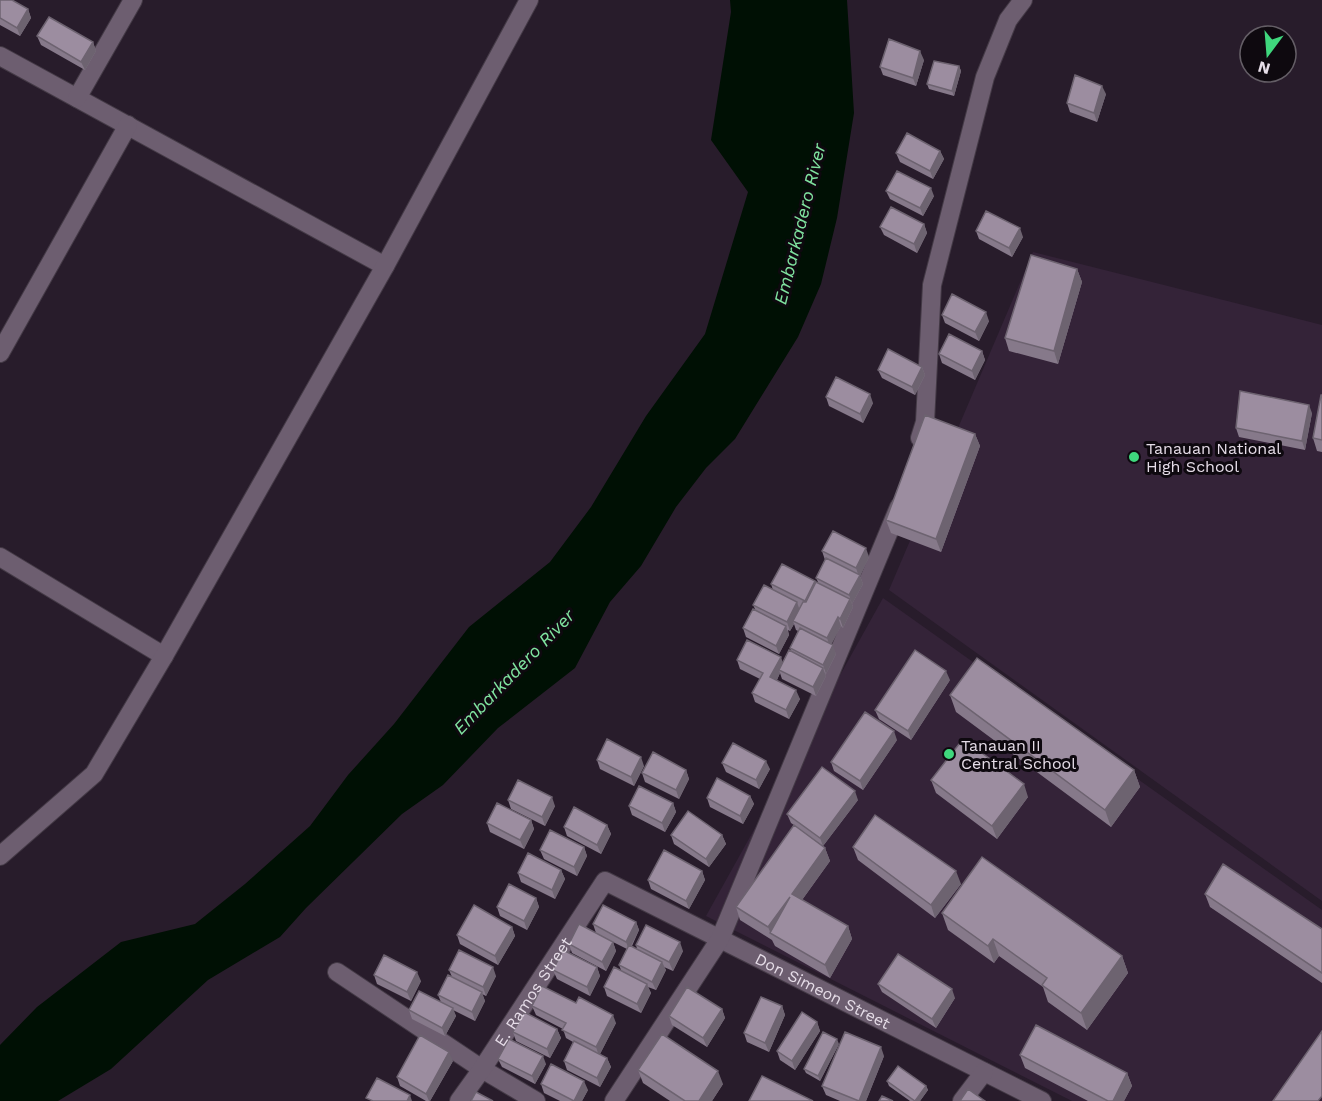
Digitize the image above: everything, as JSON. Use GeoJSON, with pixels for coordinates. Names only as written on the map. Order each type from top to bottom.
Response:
{"type":"FeatureCollection","features":[{"type":"Feature","properties":{"kind":"street"},"geometry":{"type":"LineString","coordinates":[[77,98],[133,0]]}},
{"type":"Feature","properties":{"kind":"street"},"geometry":{"type":"LineString","coordinates":[[0,856],[94,774],[164,656],[386,266],[529,0]]}},
{"type":"Feature","properties":{"kind":"street"},"geometry":{"type":"LineString","coordinates":[[915,454],[925,422],[932,285],[985,77],[1008,20],[1023,0]]}},
{"type":"Feature","properties":{"kind":"street"},"geometry":{"type":"LineString","coordinates":[[0,56],[386,266]]}},
{"type":"Feature","properties":{"kind":"street"},"geometry":{"type":"LineString","coordinates":[[0,353],[128,125]]}},
{"type":"Feature","properties":{"kind":"street"},"geometry":{"type":"LineString","coordinates":[[614,1101],[720,939],[903,496]]}},
{"type":"Feature","properties":{"kind":"street"},"geometry":{"type":"LineString","coordinates":[[0,557],[164,656]]}},
{"type":"Feature","properties":{"kind":"street","name":"Don Simeon Street"},"geometry":{"type":"LineString","coordinates":[[605,881],[1042,1101]]}},
{"type":"Feature","properties":{"kind":"street","name":"E. Ramos Street"},"geometry":{"type":"LineString","coordinates":[[459,1101],[482,1070],[605,881]]}},
{"type":"Feature","properties":{"kind":"street"},"geometry":{"type":"LineString","coordinates":[[337,972],[482,1070],[536,1101]]}},
{"type":"Feature","properties":{"kind":"street"},"geometry":{"type":"LineString","coordinates":[[962,1101],[984,1072]]}},
{"type":"Feature","properties":{"kind":"shaded area","name":"Tanauan National High School"},"geometry":{"type":"Polygon","coordinates":[[[1033,252],[1322,325],[1322,901],[889,590],[1033,252]]]}},
{"type":"Feature","properties":{"kind":"shaded area","name":"Tanauan II Central School"},"geometry":{"type":"Polygon","coordinates":[[[883,598],[1322,910],[1322,1101],[1072,1101],[706,916],[883,598]]]}},
{"type":"Feature","properties":{"kind":"water","name":"Embarkadero River"},"geometry":{"type":"Polygon","coordinates":[[[730,0],[847,0],[854,113],[837,218],[821,284],[798,337],[735,439],[706,468],[676,507],[641,566],[610,602],[575,668],[498,728],[443,785],[402,814],[306,908],[280,937],[208,980],[111,1069],[58,1101],[0,1101],[0,1045],[37,1007],[121,942],[195,924],[245,884],[310,826],[348,775],[394,724],[469,627],[550,562],[591,507],[646,416],[705,334],[748,192],[711,140],[731,12],[730,0]]]}},
{"type":"Feature","properties":{"kind":"building"},"geometry":{"type":"Polygon","coordinates":[[[0,0],[12,0],[28,9],[17,28],[0,18],[0,0]]]}},
{"type":"Feature","properties":{"kind":"building"},"geometry":{"type":"Polygon","coordinates":[[[49,17],[93,42],[81,62],[37,36],[49,17]]]}},
{"type":"Feature","properties":{"kind":"building"},"geometry":{"type":"Polygon","coordinates":[[[889,39],[920,51],[913,78],[880,67],[889,39]]]}},
{"type":"Feature","properties":{"kind":"building"},"geometry":{"type":"Polygon","coordinates":[[[934,61],[959,66],[952,91],[927,84],[934,61]]]}},
{"type":"Feature","properties":{"kind":"building"},"geometry":{"type":"Polygon","coordinates":[[[1075,75],[1102,86],[1094,113],[1067,103],[1075,75]]]}},
{"type":"Feature","properties":{"kind":"building"},"geometry":{"type":"Polygon","coordinates":[[[907,133],[940,151],[930,171],[896,153],[907,133]]]}},
{"type":"Feature","properties":{"kind":"building"},"geometry":{"type":"Polygon","coordinates":[[[897,171],[931,188],[920,208],[886,191],[897,171]]]}},
{"type":"Feature","properties":{"kind":"building"},"geometry":{"type":"Polygon","coordinates":[[[891,207],[924,224],[914,244],[880,227],[891,207]]]}},
{"type":"Feature","properties":{"kind":"building"},"geometry":{"type":"Polygon","coordinates":[[[986,211],[1020,228],[1009,248],[976,231],[986,211]]]}},
{"type":"Feature","properties":{"kind":"building"},"geometry":{"type":"Polygon","coordinates":[[[1031,255],[1077,269],[1054,351],[1005,338],[1031,255]]]}},
{"type":"Feature","properties":{"kind":"building"},"geometry":{"type":"Polygon","coordinates":[[[952,294],[986,312],[975,332],[942,315],[952,294]]]}},
{"type":"Feature","properties":{"kind":"building"},"geometry":{"type":"Polygon","coordinates":[[[949,334],[982,351],[972,371],[939,354],[949,334]]]}},
{"type":"Feature","properties":{"kind":"building"},"geometry":{"type":"Polygon","coordinates":[[[888,349],[922,367],[912,387],[878,370],[888,349]]]}},
{"type":"Feature","properties":{"kind":"building"},"geometry":{"type":"Polygon","coordinates":[[[836,377],[870,394],[860,414],[826,397],[836,377]]]}},
{"type":"Feature","properties":{"kind":"building"},"geometry":{"type":"Polygon","coordinates":[[[1240,391],[1309,405],[1302,441],[1236,428],[1240,391]]]}},
{"type":"Feature","properties":{"kind":"building"},"geometry":{"type":"Polygon","coordinates":[[[1322,395],[1322,440],[1313,438],[1322,395]]]}},
{"type":"Feature","properties":{"kind":"building"},"geometry":{"type":"Polygon","coordinates":[[[925,415],[975,434],[936,539],[886,520],[925,415]]]}},
{"type":"Feature","properties":{"kind":"building"},"geometry":{"type":"Polygon","coordinates":[[[833,531],[866,548],[856,568],[822,551],[833,531]]]}},
{"type":"Feature","properties":{"kind":"building"},"geometry":{"type":"Polygon","coordinates":[[[826,558],[860,575],[849,595],[816,578],[826,558]]]}},
{"type":"Feature","properties":{"kind":"building"},"geometry":{"type":"Polygon","coordinates":[[[782,564],[815,581],[805,601],[771,584],[782,564]]]}},
{"type":"Feature","properties":{"kind":"building"},"geometry":{"type":"Polygon","coordinates":[[[816,582],[850,599],[827,638],[793,621],[816,582]]]}},
{"type":"Feature","properties":{"kind":"building"},"geometry":{"type":"Polygon","coordinates":[[[764,585],[797,602],[787,622],[753,605],[764,585]]]}},
{"type":"Feature","properties":{"kind":"building"},"geometry":{"type":"Polygon","coordinates":[[[753,609],[786,626],[776,646],[743,628],[753,609]]]}},
{"type":"Feature","properties":{"kind":"building"},"geometry":{"type":"Polygon","coordinates":[[[800,628],[833,645],[823,665],[790,648],[800,628]]]}},
{"type":"Feature","properties":{"kind":"building"},"geometry":{"type":"Polygon","coordinates":[[[747,640],[781,657],[770,677],[796,690],[786,710],[752,693],[763,673],[737,660],[747,640]]]}},
{"type":"Feature","properties":{"kind":"building"},"geometry":{"type":"Polygon","coordinates":[[[789,650],[823,668],[813,687],[779,670],[789,650]]]}},
{"type":"Feature","properties":{"kind":"building"},"geometry":{"type":"Polygon","coordinates":[[[915,650],[946,671],[908,731],[875,710],[915,650]]]}},
{"type":"Feature","properties":{"kind":"building"},"geometry":{"type":"Polygon","coordinates":[[[977,658],[1134,770],[1105,810],[950,695],[977,658]]]}},
{"type":"Feature","properties":{"kind":"building"},"geometry":{"type":"Polygon","coordinates":[[[865,712],[894,731],[860,781],[831,762],[865,712]]]}},
{"type":"Feature","properties":{"kind":"building"},"geometry":{"type":"Polygon","coordinates":[[[607,739],[641,757],[631,777],[597,760],[607,739]]]}},
{"type":"Feature","properties":{"kind":"building"},"geometry":{"type":"Polygon","coordinates":[[[963,739],[1024,784],[992,826],[931,780],[963,739]]]}},
{"type":"Feature","properties":{"kind":"building"},"geometry":{"type":"Polygon","coordinates":[[[733,743],[766,761],[756,780],[722,763],[733,743]]]}},
{"type":"Feature","properties":{"kind":"building"},"geometry":{"type":"Polygon","coordinates":[[[653,752],[686,770],[676,790],[642,773],[653,752]]]}},
{"type":"Feature","properties":{"kind":"building"},"geometry":{"type":"Polygon","coordinates":[[[822,767],[855,791],[820,838],[787,814],[822,767]]]}},
{"type":"Feature","properties":{"kind":"building"},"geometry":{"type":"Polygon","coordinates":[[[717,778],[750,796],[740,816],[707,798],[717,778]]]}},
{"type":"Feature","properties":{"kind":"building"},"geometry":{"type":"Polygon","coordinates":[[[518,780],[552,797],[542,817],[508,800],[518,780]]]}},
{"type":"Feature","properties":{"kind":"building"},"geometry":{"type":"Polygon","coordinates":[[[639,786],[673,803],[662,823],[629,806],[639,786]]]}},
{"type":"Feature","properties":{"kind":"building"},"geometry":{"type":"Polygon","coordinates":[[[497,803],[531,820],[520,840],[487,823],[497,803]]]}},
{"type":"Feature","properties":{"kind":"building"},"geometry":{"type":"Polygon","coordinates":[[[574,807],[607,825],[597,845],[564,827],[574,807]]]}},
{"type":"Feature","properties":{"kind":"building"},"geometry":{"type":"Polygon","coordinates":[[[688,811],[722,835],[706,859],[671,835],[688,811]]]}},
{"type":"Feature","properties":{"kind":"building"},"geometry":{"type":"Polygon","coordinates":[[[875,815],[956,871],[931,905],[853,847],[875,815]]]}},
{"type":"Feature","properties":{"kind":"building"},"geometry":{"type":"Polygon","coordinates":[[[794,825],[825,848],[792,894],[848,926],[825,965],[770,933],[790,897],[768,927],[736,907],[794,825]]]}},
{"type":"Feature","properties":{"kind":"building"},"geometry":{"type":"Polygon","coordinates":[[[550,830],[584,847],[574,867],[540,850],[550,830]]]}},
{"type":"Feature","properties":{"kind":"building"},"geometry":{"type":"Polygon","coordinates":[[[664,850],[702,871],[686,901],[648,880],[664,850]]]}},
{"type":"Feature","properties":{"kind":"building"},"geometry":{"type":"Polygon","coordinates":[[[528,853],[561,870],[552,890],[518,873],[528,853]]]}},
{"type":"Feature","properties":{"kind":"building"},"geometry":{"type":"Polygon","coordinates":[[[982,857],[1122,956],[1081,1013],[1042,985],[1047,978],[993,939],[988,946],[942,913],[982,857]]]}},
{"type":"Feature","properties":{"kind":"building"},"geometry":{"type":"Polygon","coordinates":[[[1223,864],[1322,929],[1322,973],[1205,894],[1223,864]]]}},
{"type":"Feature","properties":{"kind":"building"},"geometry":{"type":"Polygon","coordinates":[[[509,884],[536,898],[524,921],[497,907],[509,884]]]}},
{"type":"Feature","properties":{"kind":"building"},"geometry":{"type":"Polygon","coordinates":[[[474,905],[512,927],[495,956],[457,935],[474,905]]]}},
{"type":"Feature","properties":{"kind":"building"},"geometry":{"type":"Polygon","coordinates":[[[603,905],[636,922],[626,942],[593,924],[603,905]]]}},
{"type":"Feature","properties":{"kind":"building"},"geometry":{"type":"Polygon","coordinates":[[[579,924],[613,942],[602,962],[569,944],[579,924]]]}},
{"type":"Feature","properties":{"kind":"building"},"geometry":{"type":"Polygon","coordinates":[[[646,925],[680,942],[669,962],[636,945],[646,925]]]}},
{"type":"Feature","properties":{"kind":"building"},"geometry":{"type":"Polygon","coordinates":[[[629,945],[662,962],[652,982],[619,965],[629,945]]]}},
{"type":"Feature","properties":{"kind":"building"},"geometry":{"type":"Polygon","coordinates":[[[459,950],[493,967],[483,987],[449,970],[459,950]]]}},
{"type":"Feature","properties":{"kind":"building"},"geometry":{"type":"Polygon","coordinates":[[[563,950],[597,967],[587,987],[553,970],[563,950]]]}},
{"type":"Feature","properties":{"kind":"building"},"geometry":{"type":"Polygon","coordinates":[[[898,954],[952,989],[932,1019],[878,984],[898,954]]]}},
{"type":"Feature","properties":{"kind":"building"},"geometry":{"type":"Polygon","coordinates":[[[384,955],[417,972],[407,992],[374,975],[384,955]]]}},
{"type":"Feature","properties":{"kind":"building"},"geometry":{"type":"Polygon","coordinates":[[[614,967],[647,984],[637,1004],[604,987],[614,967]]]}},
{"type":"Feature","properties":{"kind":"building"},"geometry":{"type":"Polygon","coordinates":[[[448,975],[482,992],[472,1012],[438,995],[448,975]]]}},
{"type":"Feature","properties":{"kind":"building"},"geometry":{"type":"Polygon","coordinates":[[[542,986],[576,1003],[579,997],[613,1015],[596,1047],[562,1030],[566,1023],[532,1006],[542,986]]]}},
{"type":"Feature","properties":{"kind":"building"},"geometry":{"type":"Polygon","coordinates":[[[687,987],[722,1009],[703,1038],[669,1016],[687,987]]]}},
{"type":"Feature","properties":{"kind":"building"},"geometry":{"type":"Polygon","coordinates":[[[419,991],[453,1008],[442,1028],[409,1010],[419,991]]]}},
{"type":"Feature","properties":{"kind":"building"},"geometry":{"type":"Polygon","coordinates":[[[761,997],[782,1006],[765,1043],[744,1033],[761,997]]]}},
{"type":"Feature","properties":{"kind":"building"},"geometry":{"type":"Polygon","coordinates":[[[524,1012],[557,1029],[547,1049],[513,1032],[524,1012]]]}},
{"type":"Feature","properties":{"kind":"building"},"geometry":{"type":"Polygon","coordinates":[[[802,1012],[817,1022],[792,1061],[777,1051],[802,1012]]]}},
{"type":"Feature","properties":{"kind":"building"},"geometry":{"type":"Polygon","coordinates":[[[1036,1025],[1127,1073],[1113,1101],[1108,1101],[1020,1055],[1036,1025]]]}},
{"type":"Feature","properties":{"kind":"building"},"geometry":{"type":"Polygon","coordinates":[[[1322,1031],[1322,1096],[1318,1101],[1273,1101],[1322,1031]]]}},
{"type":"Feature","properties":{"kind":"building"},"geometry":{"type":"Polygon","coordinates":[[[823,1032],[837,1039],[818,1076],[804,1069],[823,1032]]]}},
{"type":"Feature","properties":{"kind":"building"},"geometry":{"type":"Polygon","coordinates":[[[845,1032],[881,1047],[859,1101],[822,1086],[845,1032]]]}},
{"type":"Feature","properties":{"kind":"building"},"geometry":{"type":"Polygon","coordinates":[[[662,1034],[718,1071],[699,1101],[685,1101],[638,1070],[662,1034]]]}},
{"type":"Feature","properties":{"kind":"building"},"geometry":{"type":"Polygon","coordinates":[[[420,1035],[449,1052],[426,1094],[397,1077],[420,1035]]]}},
{"type":"Feature","properties":{"kind":"building"},"geometry":{"type":"Polygon","coordinates":[[[509,1039],[543,1056],[532,1076],[498,1059],[509,1039]]]}},
{"type":"Feature","properties":{"kind":"building"},"geometry":{"type":"Polygon","coordinates":[[[574,1041],[607,1058],[597,1078],[564,1061],[574,1041]]]}},
{"type":"Feature","properties":{"kind":"building"},"geometry":{"type":"Polygon","coordinates":[[[551,1064],[584,1081],[574,1101],[541,1084],[551,1064]]]}},
{"type":"Feature","properties":{"kind":"building"},"geometry":{"type":"Polygon","coordinates":[[[898,1066],[926,1086],[915,1101],[887,1081],[898,1066]]]}},
{"type":"Feature","properties":{"kind":"building"},"geometry":{"type":"Polygon","coordinates":[[[762,1076],[813,1101],[749,1101],[762,1076]]]}},
{"type":"Feature","properties":{"kind":"building"},"geometry":{"type":"Polygon","coordinates":[[[377,1078],[410,1095],[407,1101],[373,1101],[366,1098],[377,1078]]]}},
{"type":"Feature","properties":{"kind":"building"},"geometry":{"type":"Polygon","coordinates":[[[968,1089],[985,1101],[960,1101],[968,1089]]]}},
{"type":"Feature","properties":{"kind":"building"},"geometry":{"type":"Polygon","coordinates":[[[476,1092],[493,1101],[471,1101],[476,1092]]]}},
{"type":"Feature","properties":{"kind":"building"},"geometry":{"type":"Polygon","coordinates":[[[882,1096],[893,1101],[879,1101],[882,1096]]]}},
{"type":"Feature","properties":{"kind":"place","name":"Tanauan National High School"},"geometry":{"type":"Point","coordinates":[1134,457]}},
{"type":"Feature","properties":{"kind":"place","name":"Tanauan II Central School"},"geometry":{"type":"Point","coordinates":[949,754]}}]}
